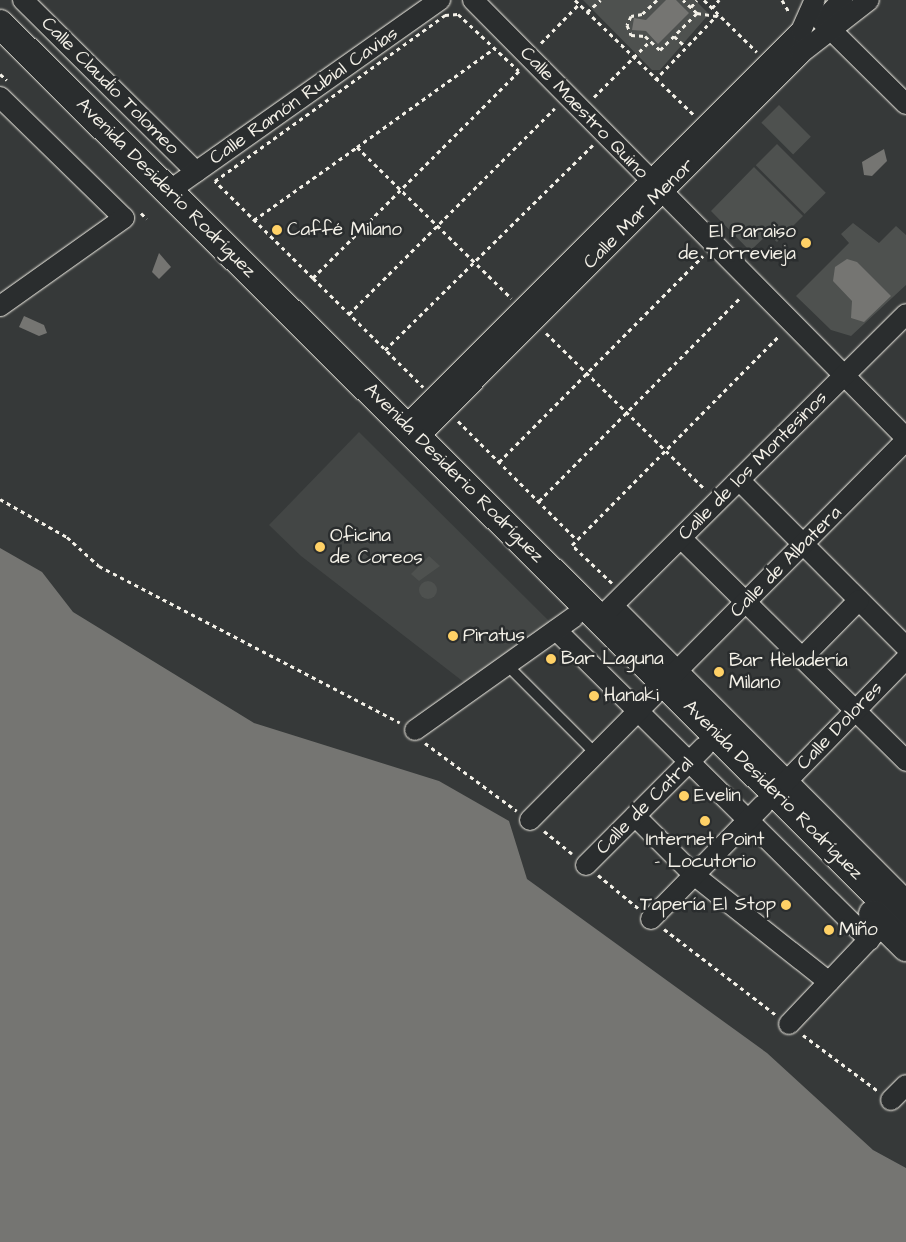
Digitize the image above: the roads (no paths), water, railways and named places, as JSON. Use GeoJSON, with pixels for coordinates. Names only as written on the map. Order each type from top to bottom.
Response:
{"type":"FeatureCollection","features":[{"type":"Feature","properties":{"kind":"street","name":"Calle Claudio Tolomeo"},"geometry":{"type":"LineString","coordinates":[[23,0],[196,172]]}},
{"type":"Feature","properties":{"kind":"street","name":"Calle Ramón Rubial Cavias"},"geometry":{"type":"LineString","coordinates":[[169,191],[440,0]]}},
{"type":"Feature","properties":{"kind":"street","name":"Calle Maestro Quino"},"geometry":{"type":"LineString","coordinates":[[473,0],[906,439]]}},
{"type":"Feature","properties":{"kind":"street"},"geometry":{"type":"LineString","coordinates":[[842,0],[815,12],[906,104]]}},
{"type":"Feature","properties":{"kind":"street","name":"Calle Mar Menor"},"geometry":{"type":"LineString","coordinates":[[412,432],[656,187],[801,30],[815,12],[868,0]]}},
{"type":"Feature","properties":{"kind":"street","name":"Calle Mar Menor"},"geometry":{"type":"LineString","coordinates":[[656,187],[801,53],[815,12]]}},
{"type":"Feature","properties":{"kind":"street","name":"Avenida Desiderio Rodríguez"},"geometry":{"type":"LineString","coordinates":[[0,24],[412,432],[586,618],[658,691],[697,754],[768,800]]}},
{"type":"Feature","properties":{"kind":"street","name":"Avenida Desiderio Rodríguez"},"geometry":{"type":"LineString","coordinates":[[0,49],[586,618],[768,800],[894,917],[906,947]]}},
{"type":"Feature","properties":{"kind":"street"},"geometry":{"type":"LineString","coordinates":[[0,97],[124,218],[0,306]]}},
{"type":"Feature","properties":{"kind":"street","name":"Calle de los Montesinos"},"geometry":{"type":"LineString","coordinates":[[415,730],[507,664],[586,618],[681,538],[906,314]]}},
{"type":"Feature","properties":{"kind":"street","name":"Calle de Albatera"},"geometry":{"type":"LineString","coordinates":[[530,820],[906,439]]}},
{"type":"Feature","properties":{"kind":"street"},"geometry":{"type":"LineString","coordinates":[[739,480],[906,647]]}},
{"type":"Feature","properties":{"kind":"street"},"geometry":{"type":"LineString","coordinates":[[681,538],[906,761]]}},
{"type":"Feature","properties":{"kind":"street"},"geometry":{"type":"LineString","coordinates":[[802,658],[858,600]]}},
{"type":"Feature","properties":{"kind":"street","name":"Calle Dolores"},"geometry":{"type":"LineString","coordinates":[[651,919],[906,660]]}},
{"type":"Feature","properties":{"kind":"street","name":"Calle de Catral"},"geometry":{"type":"LineString","coordinates":[[586,865],[697,754]]}},
{"type":"Feature","properties":{"kind":"street"},"geometry":{"type":"LineString","coordinates":[[635,816],[694,875],[829,982]]}},
{"type":"Feature","properties":{"kind":"street"},"geometry":{"type":"LineString","coordinates":[[788,1024],[894,917]]}},
{"type":"Feature","properties":{"kind":"street"},"geometry":{"type":"LineString","coordinates":[[890,1100],[906,1085]]}},
{"type":"Feature","properties":{"kind":"lane"},"geometry":{"type":"LineString","coordinates":[[507,664],[596,754]]}},
{"type":"Feature","properties":{"kind":"place","name":"Caffé Milano"},"geometry":{"type":"Point","coordinates":[277,230]}},
{"type":"Feature","properties":{"kind":"place","name":"El Paraìso de Torrevieja"},"geometry":{"type":"Point","coordinates":[806,243]}},
{"type":"Feature","properties":{"kind":"place","name":"Oficina de Coreos"},"geometry":{"type":"Point","coordinates":[320,547]}},
{"type":"Feature","properties":{"kind":"place","name":"Piratus"},"geometry":{"type":"Point","coordinates":[453,636]}},
{"type":"Feature","properties":{"kind":"place","name":"Bar Laguna"},"geometry":{"type":"Point","coordinates":[551,659]}},
{"type":"Feature","properties":{"kind":"place","name":"Bar Heladería Milano"},"geometry":{"type":"Point","coordinates":[719,672]}},
{"type":"Feature","properties":{"kind":"place","name":"Hanaki"},"geometry":{"type":"Point","coordinates":[594,696]}},
{"type":"Feature","properties":{"kind":"place","name":"Evelin"},"geometry":{"type":"Point","coordinates":[684,796]}},
{"type":"Feature","properties":{"kind":"place","name":"Internet Point - Locutorio"},"geometry":{"type":"Point","coordinates":[705,821]}},
{"type":"Feature","properties":{"kind":"place","name":"Tapería El Stop"},"geometry":{"type":"Point","coordinates":[786,905]}},
{"type":"Feature","properties":{"kind":"place","name":"Miño"},"geometry":{"type":"Point","coordinates":[829,930]}}]}
